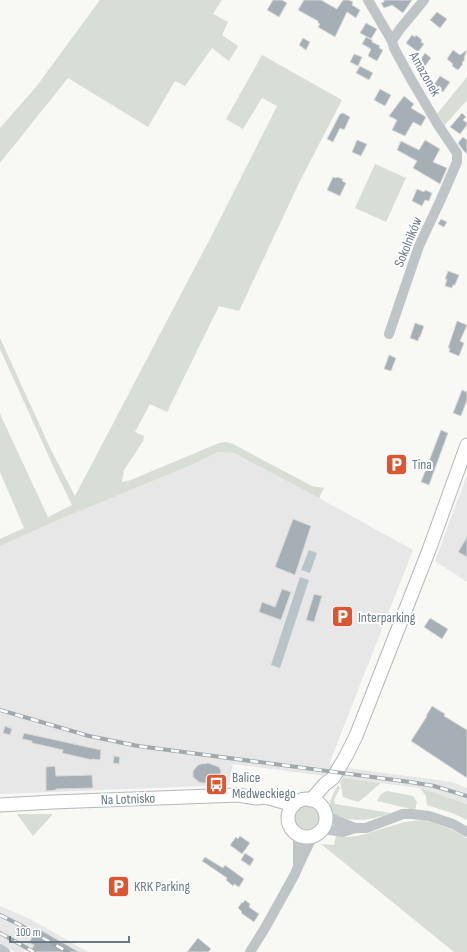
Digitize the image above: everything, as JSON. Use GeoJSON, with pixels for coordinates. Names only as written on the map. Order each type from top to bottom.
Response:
{"type":"FeatureCollection","features":[{"type":"Feature","properties":{"kind":"main road"},"geometry":{"type":"LineString","coordinates":[[324,811],[333,778],[356,736],[429,550],[466,450]]}},
{"type":"Feature","properties":{"kind":"main road"},"geometry":{"type":"LineString","coordinates":[[311,800],[325,784],[333,778]]}},
{"type":"Feature","properties":{"kind":"main road","name":"Na Lotnisko"},"geometry":{"type":"LineString","coordinates":[[0,806],[208,796],[238,796],[256,798],[278,809],[291,810]]}},
{"type":"Feature","properties":{"kind":"main road"},"geometry":{"type":"LineString","coordinates":[[305,799],[311,800],[320,804],[324,811],[326,823],[320,832],[312,837],[298,835],[291,827],[289,821],[291,810],[299,801],[305,799]]}},
{"type":"Feature","properties":{"kind":"street","name":"Amazonek"},"geometry":{"type":"LineString","coordinates":[[368,0],[438,126],[457,153],[456,162]]}},
{"type":"Feature","properties":{"kind":"street"},"geometry":{"type":"LineString","coordinates":[[392,41],[424,0]]}},
{"type":"Feature","properties":{"kind":"street","name":"Sokolników"},"geometry":{"type":"LineString","coordinates":[[389,334],[420,246],[456,162]]}},
{"type":"Feature","properties":{"kind":"street"},"geometry":{"type":"LineString","coordinates":[[324,811],[337,821],[355,828]]}},
{"type":"Feature","properties":{"kind":"street"},"geometry":{"type":"LineString","coordinates":[[323,829],[343,832],[355,828],[366,828],[403,814],[412,814],[429,816],[452,824],[467,832]]}},
{"type":"Feature","properties":{"kind":"street"},"geometry":{"type":"LineString","coordinates":[[298,835],[298,864]]}},
{"type":"Feature","properties":{"kind":"street"},"geometry":{"type":"LineString","coordinates":[[250,952],[284,895],[312,837]]}},
{"type":"Feature","properties":{"kind":"street"},"geometry":{"type":"LineString","coordinates":[[0,949],[5,952]]}},
{"type":"Feature","properties":{"kind":"shaded area"},"geometry":{"type":"Polygon","coordinates":[[[100,0],[222,0],[213,14],[228,22],[222,35],[238,46],[229,61],[212,48],[185,86],[175,81],[148,127],[68,78],[0,163],[0,128],[36,87],[100,0]]]}},
{"type":"Feature","properties":{"kind":"shaded area"},"geometry":{"type":"Polygon","coordinates":[[[262,55],[342,100],[300,181],[239,311],[219,306],[167,412],[150,404],[135,432],[144,436],[143,441],[124,470],[122,482],[131,480],[219,443],[226,442],[233,444],[312,486],[324,488],[319,498],[234,453],[218,452],[189,466],[65,517],[0,546],[0,539],[24,528],[0,472],[0,414],[48,517],[72,505],[0,349],[0,338],[51,450],[75,496],[213,233],[277,106],[262,98],[243,129],[226,119],[262,55]]]}},
{"type":"Feature","properties":{"kind":"shaded area"},"geometry":{"type":"Polygon","coordinates":[[[467,77],[467,100],[444,126],[437,114],[467,77]]]}},
{"type":"Feature","properties":{"kind":"shaded area"},"geometry":{"type":"Polygon","coordinates":[[[375,164],[406,178],[386,222],[355,208],[375,164]]]}},
{"type":"Feature","properties":{"kind":"shaded area"},"geometry":{"type":"Polygon","coordinates":[[[218,452],[234,453],[413,550],[329,764],[348,768],[452,782],[467,788],[467,804],[419,788],[233,764],[229,785],[0,794],[0,546],[65,517],[189,466],[218,452]]]}},
{"type":"Feature","properties":{"kind":"shaded area"},"geometry":{"type":"Polygon","coordinates":[[[467,475],[467,582],[435,561],[467,475]]]}},
{"type":"Feature","properties":{"kind":"shaded area"},"geometry":{"type":"Polygon","coordinates":[[[309,550],[317,553],[310,573],[301,570],[309,550]]]}},
{"type":"Feature","properties":{"kind":"shaded area"},"geometry":{"type":"Polygon","coordinates":[[[300,577],[309,580],[280,668],[271,665],[300,577]]]}},
{"type":"Feature","properties":{"kind":"shaded area"},"geometry":{"type":"Polygon","coordinates":[[[343,778],[381,783],[358,802],[343,797],[340,782],[343,778]]]}},
{"type":"Feature","properties":{"kind":"shaded area"},"geometry":{"type":"Polygon","coordinates":[[[338,785],[340,788],[334,800],[335,804],[391,813],[364,820],[352,820],[339,817],[331,810],[330,805],[338,785]]]}},
{"type":"Feature","properties":{"kind":"shaded area"},"geometry":{"type":"Polygon","coordinates":[[[420,788],[467,804],[467,820],[452,813],[427,805],[426,796],[420,788]]]}},
{"type":"Feature","properties":{"kind":"shaded area"},"geometry":{"type":"Polygon","coordinates":[[[314,790],[304,797],[286,800],[288,795],[314,790]]]}},
{"type":"Feature","properties":{"kind":"shaded area"},"geometry":{"type":"Polygon","coordinates":[[[387,791],[413,796],[417,802],[415,810],[377,801],[381,794],[387,791]]]}},
{"type":"Feature","properties":{"kind":"shaded area"},"geometry":{"type":"Polygon","coordinates":[[[307,806],[316,809],[319,818],[316,827],[307,830],[298,827],[295,818],[298,809],[307,806]]]}},
{"type":"Feature","properties":{"kind":"shaded area"},"geometry":{"type":"Polygon","coordinates":[[[17,814],[53,814],[33,836],[17,814]]]}},
{"type":"Feature","properties":{"kind":"shaded area"},"geometry":{"type":"Polygon","coordinates":[[[423,820],[452,830],[467,839],[467,952],[454,952],[321,844],[334,845],[336,836],[358,836],[405,822],[423,820]]]}},
{"type":"Feature","properties":{"kind":"shaded area"},"geometry":{"type":"Polygon","coordinates":[[[0,906],[32,920],[88,952],[29,952],[25,950],[24,952],[15,952],[0,943],[0,906]]]}},
{"type":"Feature","properties":{"kind":"building"},"geometry":{"type":"Polygon","coordinates":[[[273,0],[282,0],[287,3],[279,17],[267,10],[273,0]]]}},
{"type":"Feature","properties":{"kind":"building"},"geometry":{"type":"Polygon","coordinates":[[[304,0],[321,0],[337,9],[343,0],[349,0],[353,2],[352,5],[360,10],[356,18],[347,12],[335,37],[318,27],[320,24],[318,21],[298,10],[304,0]]]}},
{"type":"Feature","properties":{"kind":"building"},"geometry":{"type":"Polygon","coordinates":[[[384,0],[412,0],[403,13],[392,5],[384,8],[381,3],[384,2],[384,0]]]}},
{"type":"Feature","properties":{"kind":"building"},"geometry":{"type":"Polygon","coordinates":[[[437,12],[447,19],[440,28],[430,20],[437,12]]]}},
{"type":"Feature","properties":{"kind":"building"},"geometry":{"type":"Polygon","coordinates":[[[366,23],[377,29],[371,39],[360,33],[366,23]]]}},
{"type":"Feature","properties":{"kind":"building"},"geometry":{"type":"Polygon","coordinates":[[[412,35],[415,37],[416,35],[424,44],[418,52],[406,43],[412,35]]]}},
{"type":"Feature","properties":{"kind":"building"},"geometry":{"type":"Polygon","coordinates":[[[366,37],[380,46],[379,48],[383,50],[377,61],[368,56],[371,49],[362,44],[366,37]]]}},
{"type":"Feature","properties":{"kind":"building"},"geometry":{"type":"Polygon","coordinates":[[[303,38],[310,42],[306,50],[299,45],[303,38]]]}},
{"type":"Feature","properties":{"kind":"building"},"geometry":{"type":"Polygon","coordinates":[[[453,50],[460,55],[467,50],[465,59],[462,63],[463,64],[458,70],[452,66],[453,64],[447,59],[453,50]]]}},
{"type":"Feature","properties":{"kind":"building"},"geometry":{"type":"Polygon","coordinates":[[[425,53],[431,58],[425,66],[419,62],[425,53]]]}},
{"type":"Feature","properties":{"kind":"building"},"geometry":{"type":"Polygon","coordinates":[[[354,54],[362,57],[358,66],[350,62],[354,54]]]}},
{"type":"Feature","properties":{"kind":"building"},"geometry":{"type":"Polygon","coordinates":[[[360,66],[373,73],[369,80],[356,73],[360,66]]]}},
{"type":"Feature","properties":{"kind":"building"},"geometry":{"type":"Polygon","coordinates":[[[440,76],[450,82],[443,92],[433,86],[440,76]]]}},
{"type":"Feature","properties":{"kind":"building"},"geometry":{"type":"Polygon","coordinates":[[[380,89],[391,95],[385,106],[374,100],[380,89]]]}},
{"type":"Feature","properties":{"kind":"building"},"geometry":{"type":"Polygon","coordinates":[[[404,96],[414,104],[411,108],[426,117],[421,126],[413,122],[405,136],[392,130],[397,120],[389,116],[404,96]]]}},
{"type":"Feature","properties":{"kind":"building"},"geometry":{"type":"Polygon","coordinates":[[[343,113],[350,117],[344,130],[340,128],[333,142],[327,139],[340,114],[343,113]]]}},
{"type":"Feature","properties":{"kind":"building"},"geometry":{"type":"Polygon","coordinates":[[[462,113],[466,117],[463,120],[467,123],[467,125],[460,134],[450,127],[462,113]]]}},
{"type":"Feature","properties":{"kind":"building"},"geometry":{"type":"Polygon","coordinates":[[[463,137],[467,140],[467,154],[458,143],[463,137]]]}},
{"type":"Feature","properties":{"kind":"building"},"geometry":{"type":"Polygon","coordinates":[[[357,140],[367,144],[361,156],[352,152],[357,140]]]}},
{"type":"Feature","properties":{"kind":"building"},"geometry":{"type":"Polygon","coordinates":[[[425,140],[440,149],[433,162],[447,168],[440,184],[413,168],[417,161],[397,150],[401,141],[419,150],[425,140]]]}},
{"type":"Feature","properties":{"kind":"building"},"geometry":{"type":"Polygon","coordinates":[[[333,177],[343,179],[342,181],[346,183],[340,196],[327,190],[333,177]]]}},
{"type":"Feature","properties":{"kind":"building"},"geometry":{"type":"Polygon","coordinates":[[[417,189],[432,193],[429,201],[425,200],[422,206],[412,201],[417,189]]]}},
{"type":"Feature","properties":{"kind":"building"},"geometry":{"type":"Polygon","coordinates":[[[441,219],[447,222],[444,227],[438,224],[441,219]]]}},
{"type":"Feature","properties":{"kind":"building"},"geometry":{"type":"Polygon","coordinates":[[[448,271],[459,275],[455,285],[453,285],[452,288],[445,286],[447,279],[445,279],[448,271]]]}},
{"type":"Feature","properties":{"kind":"building"},"geometry":{"type":"Polygon","coordinates":[[[457,321],[467,325],[460,341],[464,343],[459,356],[449,352],[450,348],[448,348],[457,321]]]}},
{"type":"Feature","properties":{"kind":"building"},"geometry":{"type":"Polygon","coordinates":[[[415,323],[424,326],[418,341],[410,338],[415,323]]]}},
{"type":"Feature","properties":{"kind":"building"},"geometry":{"type":"Polygon","coordinates":[[[389,355],[396,358],[391,371],[384,369],[389,355]]]}},
{"type":"Feature","properties":{"kind":"building"},"geometry":{"type":"Polygon","coordinates":[[[462,390],[467,392],[467,400],[461,416],[453,413],[462,390]]]}},
{"type":"Feature","properties":{"kind":"building"},"geometry":{"type":"Polygon","coordinates":[[[441,430],[448,433],[429,485],[421,482],[441,430]]]}},
{"type":"Feature","properties":{"kind":"building"},"geometry":{"type":"Polygon","coordinates":[[[293,519],[311,526],[295,575],[275,567],[293,519]]]}},
{"type":"Feature","properties":{"kind":"building"},"geometry":{"type":"Polygon","coordinates":[[[467,537],[467,557],[458,552],[467,537]]]}},
{"type":"Feature","properties":{"kind":"building"},"geometry":{"type":"Polygon","coordinates":[[[282,589],[291,592],[281,620],[259,612],[262,602],[275,607],[282,589]]]}},
{"type":"Feature","properties":{"kind":"building"},"geometry":{"type":"Polygon","coordinates":[[[314,594],[322,596],[314,622],[306,620],[314,594]]]}},
{"type":"Feature","properties":{"kind":"building"},"geometry":{"type":"Polygon","coordinates":[[[430,618],[448,629],[442,639],[424,627],[430,618]]]}},
{"type":"Feature","properties":{"kind":"building"},"geometry":{"type":"Polygon","coordinates":[[[432,706],[445,714],[444,716],[467,730],[467,778],[411,741],[432,706]]]}},
{"type":"Feature","properties":{"kind":"building"},"geometry":{"type":"Polygon","coordinates":[[[5,726],[12,729],[10,735],[3,733],[5,726]]]}},
{"type":"Feature","properties":{"kind":"building"},"geometry":{"type":"Polygon","coordinates":[[[24,733],[101,750],[100,760],[92,760],[62,753],[63,750],[32,743],[32,741],[22,739],[24,733]]]}},
{"type":"Feature","properties":{"kind":"building"},"geometry":{"type":"Polygon","coordinates":[[[114,756],[120,757],[119,764],[113,763],[114,756]]]}},
{"type":"Feature","properties":{"kind":"building"},"geometry":{"type":"Polygon","coordinates":[[[208,763],[219,767],[221,771],[220,777],[218,780],[209,783],[199,782],[193,777],[193,771],[198,765],[208,763]]]}},
{"type":"Feature","properties":{"kind":"building"},"geometry":{"type":"Polygon","coordinates":[[[55,766],[56,776],[92,775],[93,788],[56,789],[46,791],[46,767],[55,766]]]}},
{"type":"Feature","properties":{"kind":"building"},"geometry":{"type":"Polygon","coordinates":[[[240,836],[250,843],[242,854],[230,845],[236,837],[238,839],[240,836]]]}},
{"type":"Feature","properties":{"kind":"building"},"geometry":{"type":"Polygon","coordinates":[[[245,853],[254,859],[250,866],[241,860],[245,853]]]}},
{"type":"Feature","properties":{"kind":"building"},"geometry":{"type":"Polygon","coordinates":[[[205,857],[223,868],[225,865],[244,879],[239,887],[234,884],[233,886],[226,880],[227,878],[202,861],[205,857]]]}},
{"type":"Feature","properties":{"kind":"building"},"geometry":{"type":"Polygon","coordinates":[[[245,900],[250,904],[249,907],[259,914],[254,922],[241,913],[242,912],[238,908],[245,900]]]}},
{"type":"Feature","properties":{"kind":"building"},"geometry":{"type":"Polygon","coordinates":[[[37,928],[79,952],[30,952],[34,945],[29,943],[37,928]]]}},
{"type":"Feature","properties":{"kind":"building"},"geometry":{"type":"Polygon","coordinates":[[[198,938],[211,949],[208,952],[187,952],[198,938]]]}},
{"type":"Feature","properties":{"kind":"railway"},"geometry":{"type":"LineString","coordinates":[[0,710],[89,736],[138,746],[410,782],[434,786],[467,796]]}},
{"type":"Feature","properties":{"kind":"railway"},"geometry":{"type":"LineString","coordinates":[[0,915],[68,952]]}},
{"type":"Feature","properties":{"kind":"railway"},"geometry":{"type":"LineString","coordinates":[[0,933],[34,952]]}},
{"type":"Feature","properties":{"kind":"place","name":"Tina"},"geometry":{"type":"Point","coordinates":[397,464]}},
{"type":"Feature","properties":{"kind":"place","name":"Interparking"},"geometry":{"type":"Point","coordinates":[342,617]}},
{"type":"Feature","properties":{"kind":"place","name":"Balice Medweckiego"},"geometry":{"type":"Point","coordinates":[216,785]}},
{"type":"Feature","properties":{"kind":"place","name":"KRK Parking"},"geometry":{"type":"Point","coordinates":[118,886]}}]}
